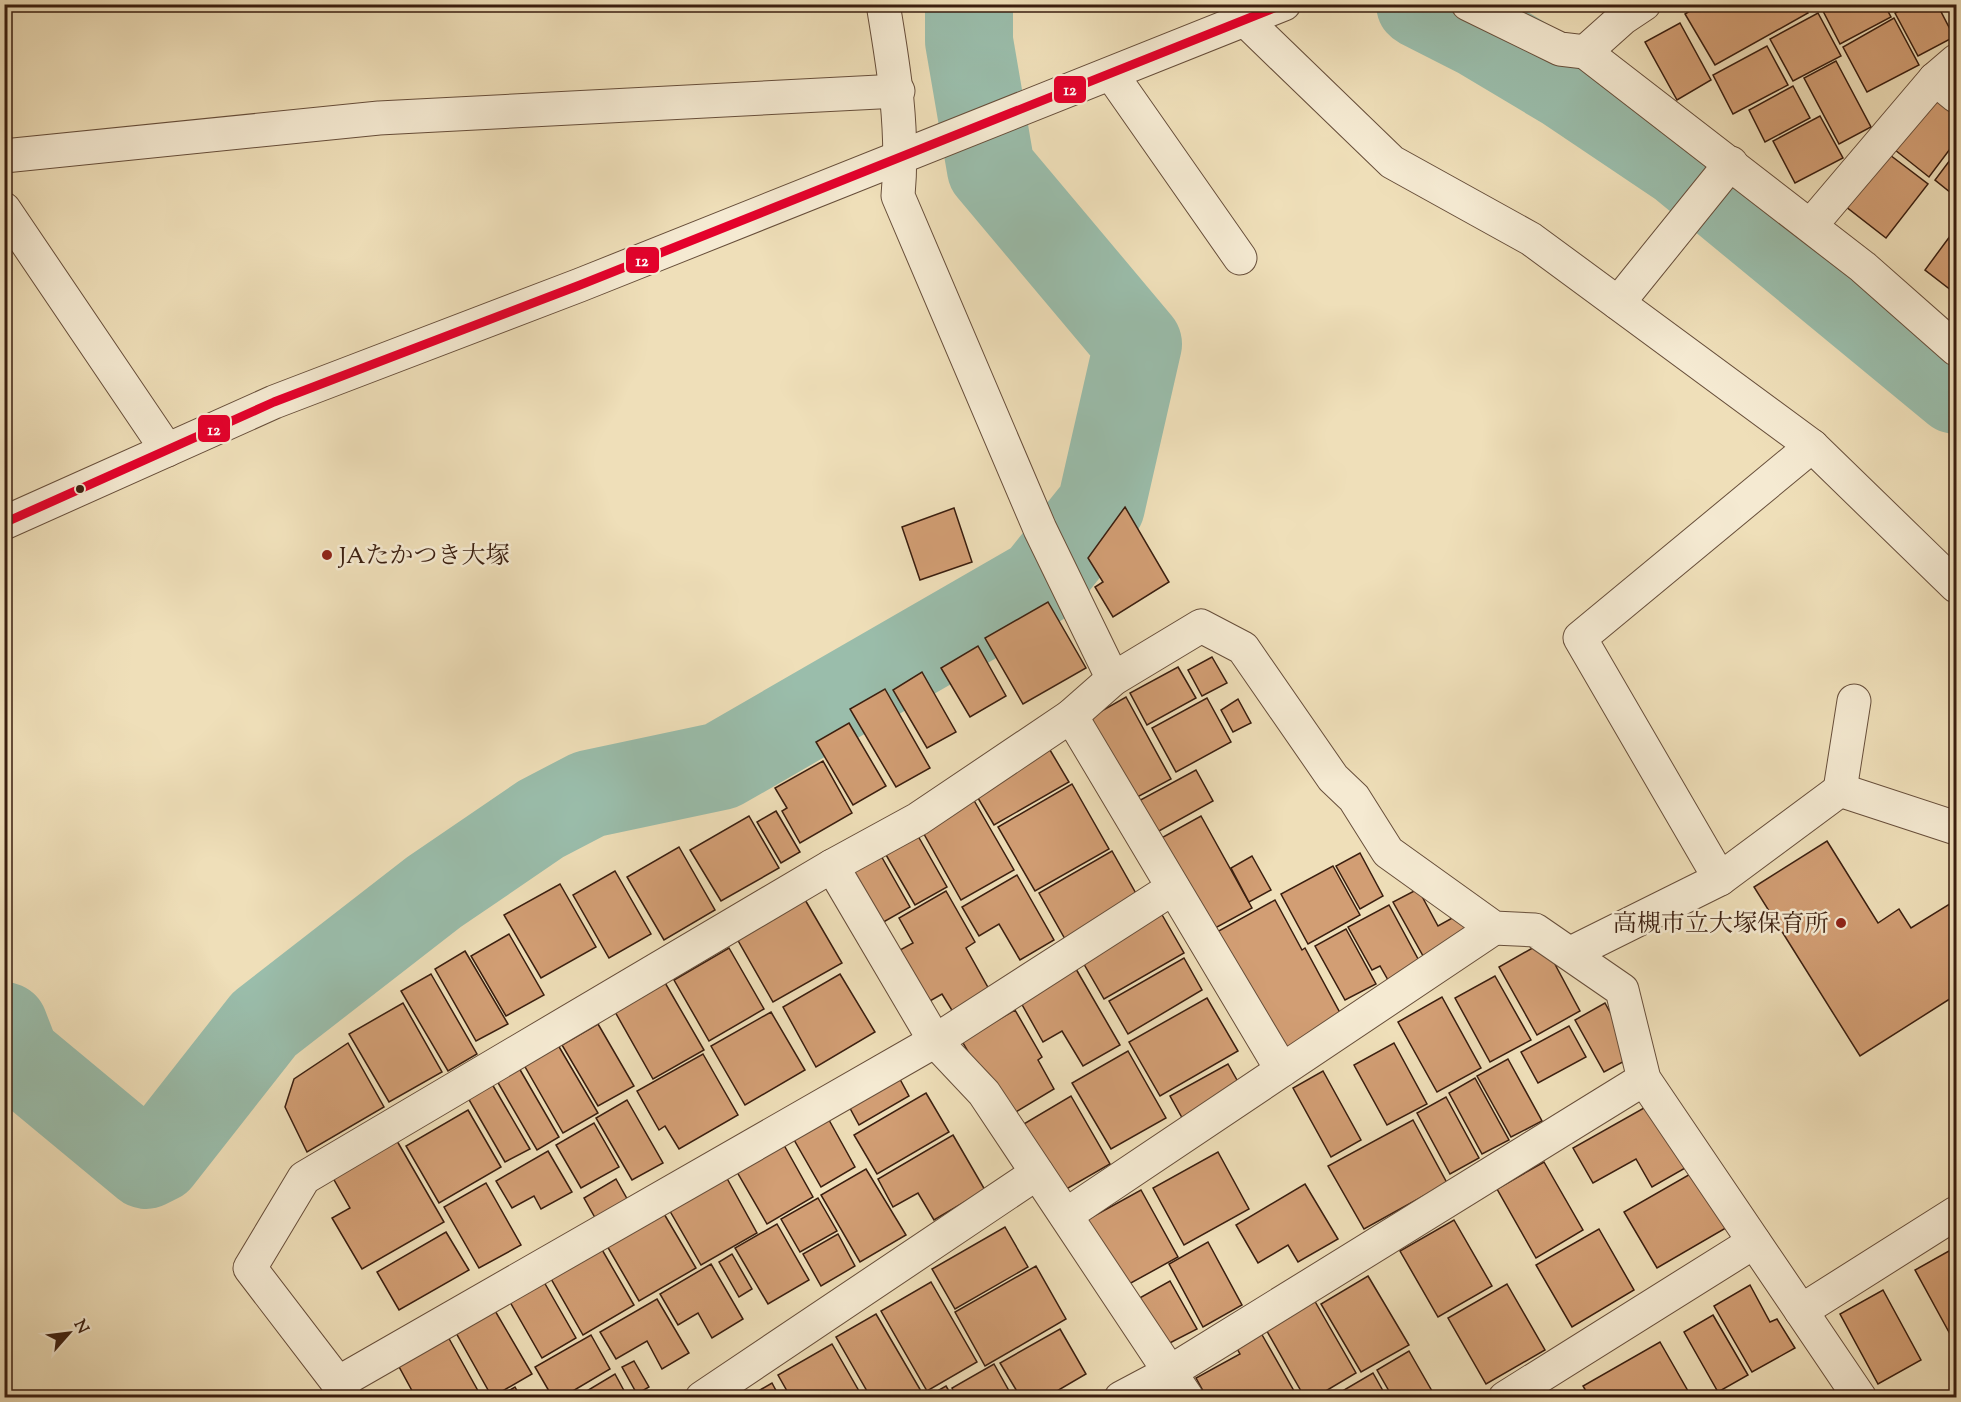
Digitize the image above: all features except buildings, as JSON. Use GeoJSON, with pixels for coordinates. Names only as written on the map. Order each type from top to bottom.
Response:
{"type":"FeatureCollection","features":[{"type":"Feature","properties":{"kind":"street"},"geometry":{"type":"LineString","coordinates":[[883,4],[898,91],[902,157],[898,196],[1040,529],[1113,679]]}},
{"type":"Feature","properties":{"kind":"street"},"geometry":{"type":"LineString","coordinates":[[4,524],[274,402],[580,285],[1112,75],[1284,4]]}},
{"type":"Feature","properties":{"kind":"street"},"geometry":{"type":"LineString","coordinates":[[1468,4],[1560,49],[1585,52],[1811,225],[1863,267],[1956,349]]}},
{"type":"Feature","properties":{"kind":"street"},"geometry":{"type":"LineString","coordinates":[[1585,52],[1623,18],[1644,4]]}},
{"type":"Feature","properties":{"kind":"street"},"geometry":{"type":"LineString","coordinates":[[1245,20],[1392,162],[1531,239],[1812,446],[1956,586]]}},
{"type":"Feature","properties":{"kind":"street"},"geometry":{"type":"LineString","coordinates":[[1112,75],[1240,258]]}},
{"type":"Feature","properties":{"kind":"street"},"geometry":{"type":"LineString","coordinates":[[1811,225],[1949,79]]}},
{"type":"Feature","properties":{"kind":"street"},"geometry":{"type":"LineString","coordinates":[[4,156],[379,118],[898,91]]}},
{"type":"Feature","properties":{"kind":"street"},"geometry":{"type":"LineString","coordinates":[[1618,303],[1731,163]]}},
{"type":"Feature","properties":{"kind":"street"},"geometry":{"type":"LineString","coordinates":[[4,209],[167,450]]}},
{"type":"Feature","properties":{"kind":"street"},"geometry":{"type":"LineString","coordinates":[[1720,879],[1580,638],[1812,446]]}},
{"type":"Feature","properties":{"kind":"street"},"geometry":{"type":"LineString","coordinates":[[1173,888],[935,1041],[342,1390],[250,1268],[304,1178],[832,866],[918,819],[1071,716],[1113,679],[1201,626],[1243,648],[1333,778],[1354,798],[1388,852],[1494,928],[1535,930],[1622,990],[1644,1079],[1860,1398]]}},
{"type":"Feature","properties":{"kind":"street"},"geometry":{"type":"LineString","coordinates":[[1571,953],[1720,879],[1840,790],[1854,701]]}},
{"type":"Feature","properties":{"kind":"street"},"geometry":{"type":"LineString","coordinates":[[1071,716],[1282,1070]]}},
{"type":"Feature","properties":{"kind":"street"},"geometry":{"type":"LineString","coordinates":[[1840,790],[1956,828]]}},
{"type":"Feature","properties":{"kind":"street"},"geometry":{"type":"LineString","coordinates":[[832,866],[935,1041],[984,1093],[1178,1385]]}},
{"type":"Feature","properties":{"kind":"street"},"geometry":{"type":"LineString","coordinates":[[1066,1215],[1494,928]]}},
{"type":"Feature","properties":{"kind":"street"},"geometry":{"type":"LineString","coordinates":[[1121,1398],[1178,1385],[1644,1079]]}},
{"type":"Feature","properties":{"kind":"street"},"geometry":{"type":"LineString","coordinates":[[702,1398],[1037,1173]]}},
{"type":"Feature","properties":{"kind":"street"},"geometry":{"type":"LineString","coordinates":[[1801,1311],[1956,1213]]}},
{"type":"Feature","properties":{"kind":"street"},"geometry":{"type":"LineString","coordinates":[[1505,1398],[1754,1242]]}},
{"type":"Feature","properties":{"kind":"waterway"},"geometry":{"type":"LineString","coordinates":[[4,1026],[16,1057],[146,1165],[158,1159],[264,1024],[434,892],[541,819],[589,794],[721,766],[1040,582],[1101,506],[1138,344],[991,169],[969,41],[969,4]]}},
{"type":"Feature","properties":{"kind":"waterway"},"geometry":{"type":"LineString","coordinates":[[1420,4],[1479,34],[1566,86],[1682,164],[1956,390]]}},
{"type":"Feature","properties":{"kind":"transit line","name":"12"},"geometry":{"type":"LineString","coordinates":[[4,523],[274,402],[580,285],[1284,4]]}},
{"type":"Feature","properties":{"kind":"place","name":"JAたかつき大塚"},"geometry":{"type":"Point","coordinates":[327,555]}},
{"type":"Feature","properties":{"kind":"place","name":"高槻市立大塚保育所"},"geometry":{"type":"Point","coordinates":[1841,923]}}]}
